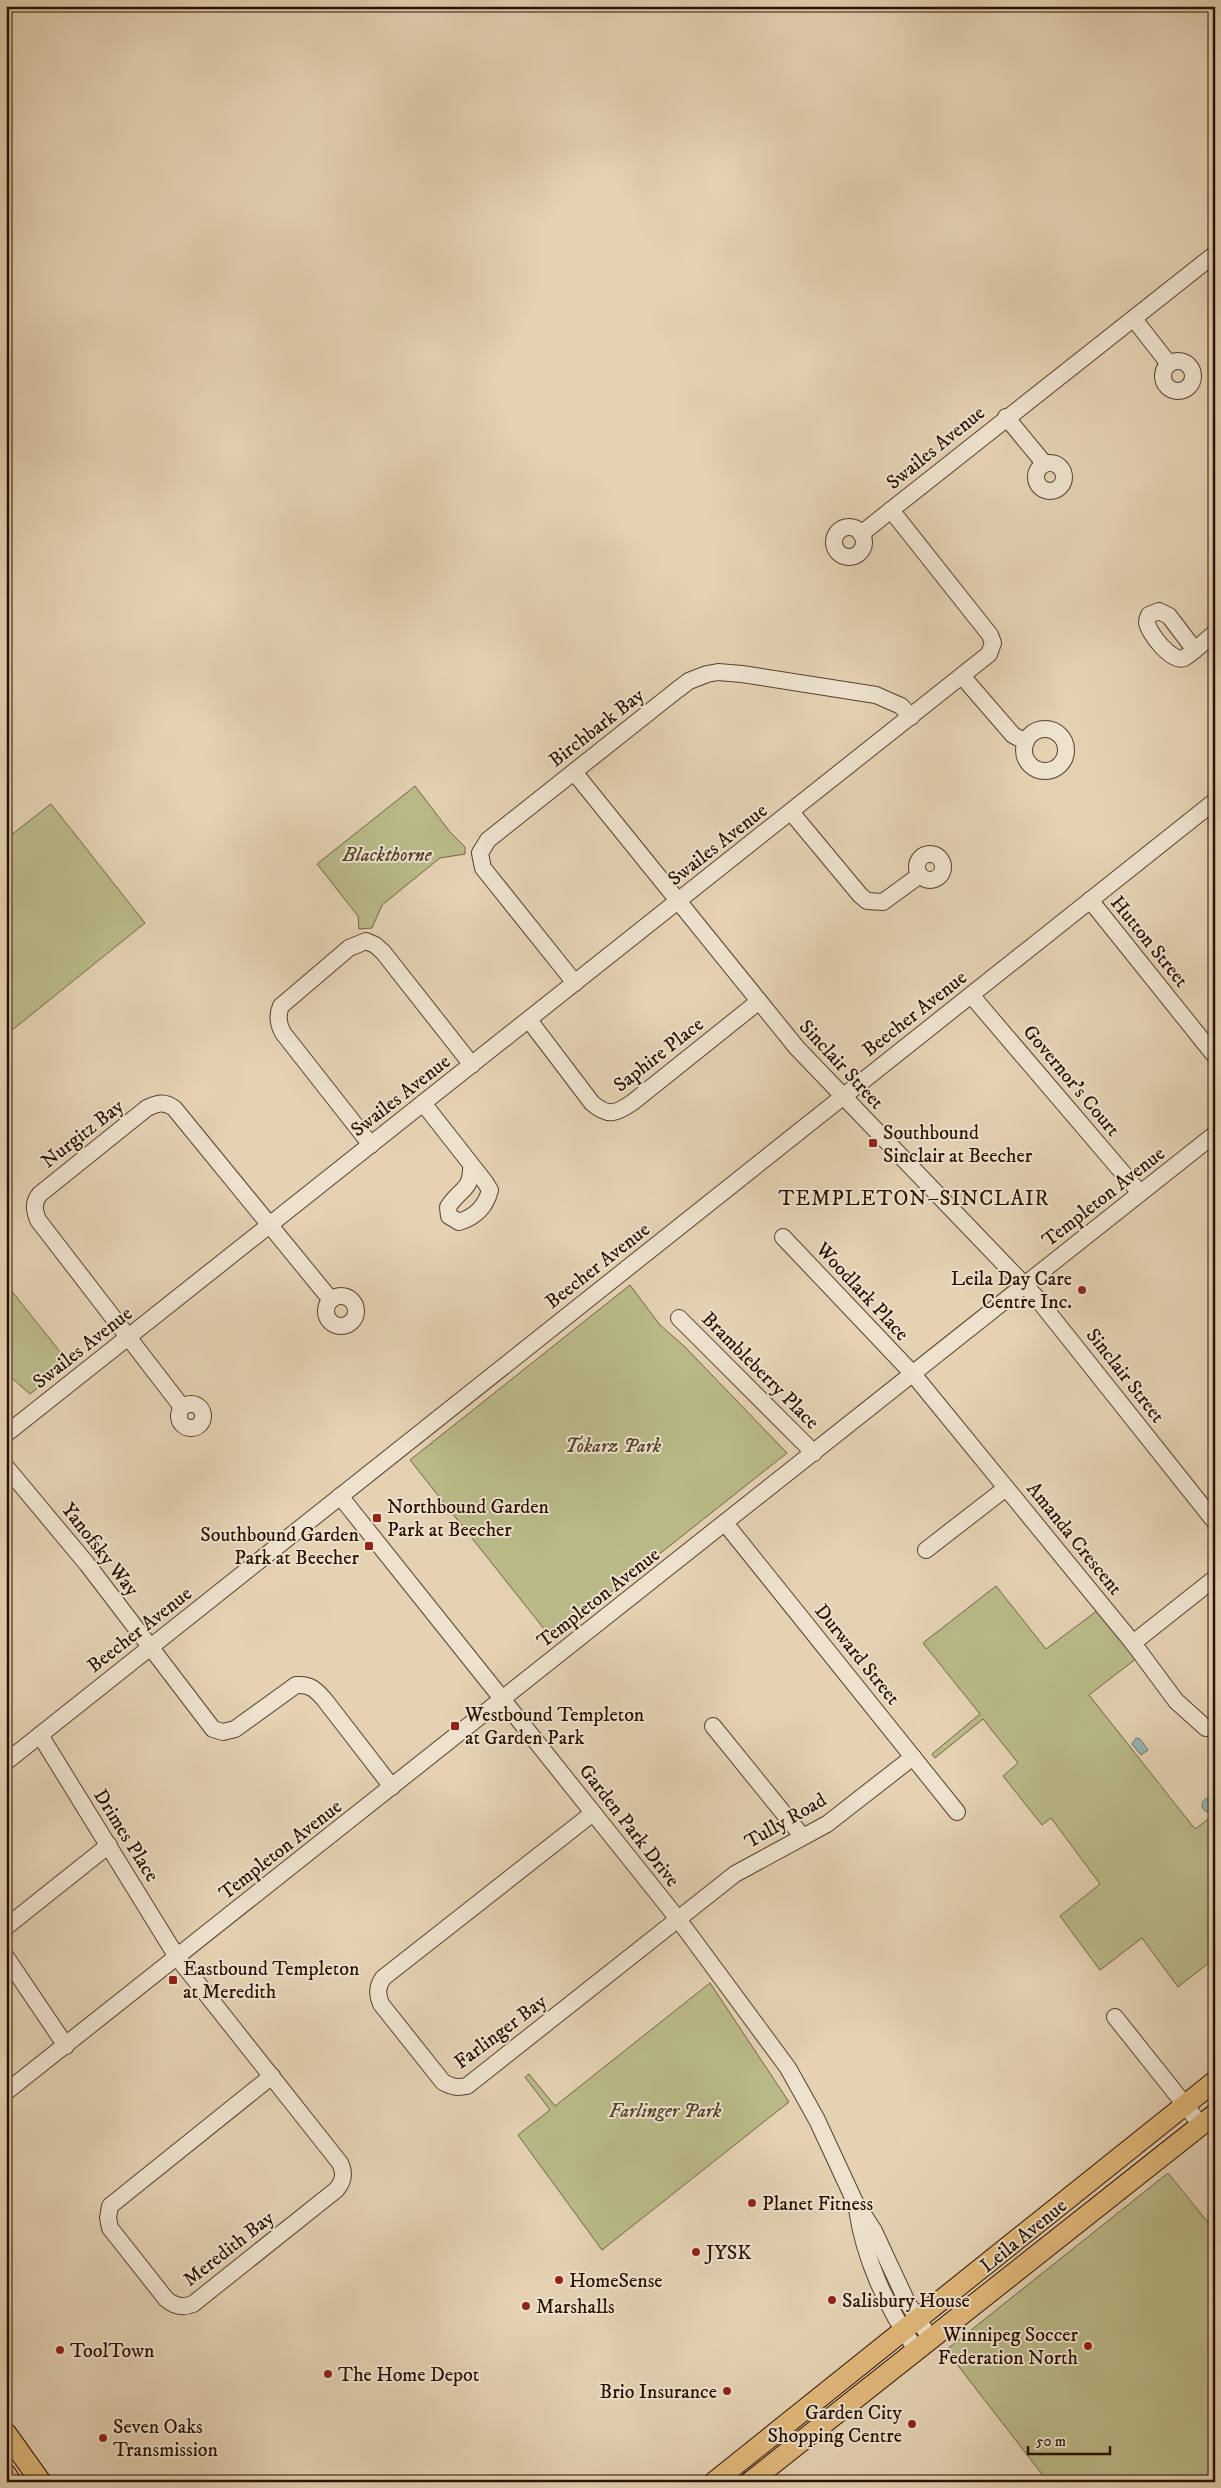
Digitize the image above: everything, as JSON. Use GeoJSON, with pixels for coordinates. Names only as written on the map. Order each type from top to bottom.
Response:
{"type":"FeatureCollection","features":[{"type":"Feature","properties":{"kind":"main road","name":"Leila Avenue"},"geometry":{"type":"LineString","coordinates":[[714,2482],[1215,2081]]}},
{"type":"Feature","properties":{"kind":"main road","name":"Leila Avenue"},"geometry":{"type":"LineString","coordinates":[[750,2482],[1208,2119]]}},
{"type":"Feature","properties":{"kind":"main road"},"geometry":{"type":"LineString","coordinates":[[6,2433],[41,2482]]}},
{"type":"Feature","properties":{"kind":"main road"},"geometry":{"type":"LineString","coordinates":[[6,2474],[11,2482]]}},
{"type":"Feature","properties":{"kind":"street","name":"Swailes Avenue"},"geometry":{"type":"LineString","coordinates":[[6,1434],[989,654],[993,643],[990,635],[891,510],[1006,417],[1215,254]]}},
{"type":"Feature","properties":{"kind":"street"},"geometry":{"type":"LineString","coordinates":[[1134,319],[1169,364]]}},
{"type":"Feature","properties":{"kind":"street"},"geometry":{"type":"LineString","coordinates":[[1006,417],[1044,463]]}},
{"type":"Feature","properties":{"kind":"street"},"geometry":{"type":"LineString","coordinates":[[861,534],[891,510]]}},
{"type":"Feature","properties":{"kind":"street"},"geometry":{"type":"LineString","coordinates":[[1194,649],[1215,633]]}},
{"type":"Feature","properties":{"kind":"street","name":"Birchbark Bay"},"geometry":{"type":"LineString","coordinates":[[575,984],[484,868],[480,860],[480,853],[488,840],[689,681],[718,672],[876,695],[901,706],[911,717]]}},
{"type":"Feature","properties":{"kind":"street"},"geometry":{"type":"LineString","coordinates":[[962,676],[1013,735],[1026,742]]}},
{"type":"Feature","properties":{"kind":"street","name":"Sinclair Street"},"geometry":{"type":"LineString","coordinates":[[574,772],[758,1002],[842,1098],[1025,1285],[1215,1522]]}},
{"type":"Feature","properties":{"kind":"street","name":"Beecher Avenue"},"geometry":{"type":"LineString","coordinates":[[6,1762],[1215,801]]}},
{"type":"Feature","properties":{"kind":"street"},"geometry":{"type":"LineString","coordinates":[[791,812],[867,901],[883,902],[920,875]]}},
{"type":"Feature","properties":{"kind":"street","name":"Hutton Street"},"geometry":{"type":"LineString","coordinates":[[1090,900],[1215,1056]]}},
{"type":"Feature","properties":{"kind":"street"},"geometry":{"type":"LineString","coordinates":[[371,1145],[283,1033],[279,1025],[278,1016],[281,1006],[349,948],[357,943],[375,944],[472,1065]]}},
{"type":"Feature","properties":{"kind":"street","name":"Governor's Court"},"geometry":{"type":"LineString","coordinates":[[972,995],[1140,1194]]}},
{"type":"Feature","properties":{"kind":"street","name":"Saphire Place"},"geometry":{"type":"LineString","coordinates":[[529,1020],[592,1103],[601,1111],[613,1113],[633,1102],[758,1002]]}},
{"type":"Feature","properties":{"kind":"street","name":"Nurgitz Bay"},"geometry":{"type":"LineString","coordinates":[[129,1336],[38,1220],[34,1211],[35,1199],[40,1194],[124,1126],[147,1108],[158,1103],[168,1103],[216,1157],[270,1225]]}},
{"type":"Feature","properties":{"kind":"street"},"geometry":{"type":"LineString","coordinates":[[423,1103],[471,1165]]}},
{"type":"Feature","properties":{"kind":"street","name":"Templeton Avenue"},"geometry":{"type":"LineString","coordinates":[[6,2092],[1215,1134]]}},
{"type":"Feature","properties":{"kind":"street"},"geometry":{"type":"LineString","coordinates":[[270,1225],[331,1300]]}},
{"type":"Feature","properties":{"kind":"street","name":"Woodlark Place"},"geometry":{"type":"LineString","coordinates":[[783,1237],[913,1374]]}},
{"type":"Feature","properties":{"kind":"street","name":"Brambleberry Place"},"geometry":{"type":"LineString","coordinates":[[679,1318],[814,1453]]}},
{"type":"Feature","properties":{"kind":"street"},"geometry":{"type":"LineString","coordinates":[[129,1336],[182,1407]]}},
{"type":"Feature","properties":{"kind":"street","name":"Amanda Crescent"},"geometry":{"type":"LineString","coordinates":[[913,1374],[1133,1643],[1176,1701],[1206,1728]]}},
{"type":"Feature","properties":{"kind":"street","name":"Yanofsky Way"},"geometry":{"type":"LineString","coordinates":[[6,1467],[151,1647],[213,1729],[223,1732],[235,1729],[296,1685],[307,1684],[316,1690],[392,1787]]}},
{"type":"Feature","properties":{"kind":"street"},"geometry":{"type":"LineString","coordinates":[[926,1550],[1006,1488]]}},
{"type":"Feature","properties":{"kind":"street","name":"Garden Park Drive"},"geometry":{"type":"LineString","coordinates":[[340,1496],[678,1919],[788,2068],[817,2120],[855,2202],[860,2235],[892,2312],[910,2326],[923,2344]]}},
{"type":"Feature","properties":{"kind":"street","name":"Durward Street"},"geometry":{"type":"LineString","coordinates":[[725,1523],[957,1812]]}},
{"type":"Feature","properties":{"kind":"street"},"geometry":{"type":"LineString","coordinates":[[1133,1643],[1215,1578]]}},
{"type":"Feature","properties":{"kind":"street"},"geometry":{"type":"LineString","coordinates":[[713,1726],[802,1836]]}},
{"type":"Feature","properties":{"kind":"street","name":"Drimes Place"},"geometry":{"type":"LineString","coordinates":[[40,1735],[177,1957]]}},
{"type":"Feature","properties":{"kind":"street","name":"Tully Road"},"geometry":{"type":"LineString","coordinates":[[678,1919],[735,1874],[827,1824],[913,1757]]}},
{"type":"Feature","properties":{"kind":"street","name":"Farlinger Bay"},"geometry":{"type":"LineString","coordinates":[[593,1813],[383,1978],[378,1985],[381,2004],[430,2066],[443,2082],[450,2086],[459,2088],[467,2086],[678,1919]]}},
{"type":"Feature","properties":{"kind":"street"},"geometry":{"type":"LineString","coordinates":[[6,1927],[109,1844]]}},
{"type":"Feature","properties":{"kind":"street"},"geometry":{"type":"LineString","coordinates":[[6,1957],[66,2046]]}},
{"type":"Feature","properties":{"kind":"street","name":"Meredith Bay"},"geometry":{"type":"LineString","coordinates":[[177,1957],[272,2076],[340,2163],[344,2172],[341,2184],[193,2304],[180,2306],[174,2304],[166,2299],[110,2228],[108,2210],[114,2200],[272,2076]]}},
{"type":"Feature","properties":{"kind":"street"},"geometry":{"type":"LineString","coordinates":[[1115,2018],[1184,2104],[1208,2119]]}},
{"type":"Feature","properties":{"kind":"green space","name":"Blackthorne"},"geometry":{"type":"Polygon","coordinates":[[[415,786],[450,832],[465,847],[465,854],[440,858],[382,905],[372,928],[359,929],[358,916],[317,864],[415,786]]]}},
{"type":"Feature","properties":{"kind":"green space"},"geometry":{"type":"Polygon","coordinates":[[[51,804],[145,923],[6,1035],[6,839],[51,804]]]}},
{"type":"Feature","properties":{"kind":"green space"},"geometry":{"type":"Polygon","coordinates":[[[6,1284],[69,1363],[30,1394],[6,1373],[6,1284]]]}},
{"type":"Feature","properties":{"kind":"green space","name":"Tokarz Park"},"geometry":{"type":"Polygon","coordinates":[[[630,1285],[660,1325],[685,1347],[787,1453],[552,1639],[410,1460],[630,1285]]]}},
{"type":"Feature","properties":{"kind":"green space"},"geometry":{"type":"Polygon","coordinates":[[[996,1586],[1046,1649],[1098,1610],[1137,1658],[1089,1695],[1195,1829],[1215,1814],[1215,1958],[1178,1987],[1142,1938],[1100,1970],[1060,1916],[1100,1884],[1051,1818],[1042,1825],[1003,1776],[1018,1763],[983,1719],[935,1758],[932,1754],[980,1714],[923,1643],[996,1586]]]}},
{"type":"Feature","properties":{"kind":"green space","name":"Farlinger Park"},"geometry":{"type":"Polygon","coordinates":[[[710,1983],[789,2102],[602,2250],[518,2135],[550,2110],[525,2077],[529,2074],[555,2106],[710,1983]]]}},
{"type":"Feature","properties":{"kind":"green space"},"geometry":{"type":"Polygon","coordinates":[[[1168,2173],[1215,2231],[1215,2482],[1048,2482],[946,2350],[1168,2173]]]}},
{"type":"Feature","properties":{"kind":"water"},"geometry":{"type":"Polygon","coordinates":[[[1136,1738],[1140,1739],[1148,1750],[1141,1755],[1132,1744],[1136,1738]]]}},
{"type":"Feature","properties":{"kind":"water"},"geometry":{"type":"Polygon","coordinates":[[[1209,1798],[1214,1800],[1216,1805],[1214,1810],[1209,1812],[1204,1810],[1202,1805],[1204,1800],[1209,1798]]]}},
{"type":"Feature","properties":{"kind":"place","name":"Southbound Sinclair at Beecher"},"geometry":{"type":"Point","coordinates":[873,1143]}},
{"type":"Feature","properties":{"kind":"place","name":"Leila Day Care Centre Inc."},"geometry":{"type":"Point","coordinates":[1082,1290]}},
{"type":"Feature","properties":{"kind":"place","name":"Northbound Garden Park at Beecher"},"geometry":{"type":"Point","coordinates":[377,1518]}},
{"type":"Feature","properties":{"kind":"place","name":"Southbound Garden Park at Beecher"},"geometry":{"type":"Point","coordinates":[369,1546]}},
{"type":"Feature","properties":{"kind":"place","name":"Westbound Templeton at Garden Park"},"geometry":{"type":"Point","coordinates":[455,1726]}},
{"type":"Feature","properties":{"kind":"place","name":"Eastbound Templeton at Meredith"},"geometry":{"type":"Point","coordinates":[173,1980]}},
{"type":"Feature","properties":{"kind":"place","name":"Planet Fitness"},"geometry":{"type":"Point","coordinates":[752,2203]}},
{"type":"Feature","properties":{"kind":"place","name":"JYSK"},"geometry":{"type":"Point","coordinates":[696,2252]}},
{"type":"Feature","properties":{"kind":"place","name":"HomeSense"},"geometry":{"type":"Point","coordinates":[559,2280]}},
{"type":"Feature","properties":{"kind":"place","name":"Salisbury House"},"geometry":{"type":"Point","coordinates":[832,2300]}},
{"type":"Feature","properties":{"kind":"place","name":"Marshalls"},"geometry":{"type":"Point","coordinates":[526,2306]}},
{"type":"Feature","properties":{"kind":"place","name":"Winnipeg Soccer Federation North"},"geometry":{"type":"Point","coordinates":[1088,2346]}},
{"type":"Feature","properties":{"kind":"place","name":"ToolTown"},"geometry":{"type":"Point","coordinates":[60,2350]}},
{"type":"Feature","properties":{"kind":"place","name":"The Home Depot"},"geometry":{"type":"Point","coordinates":[328,2374]}},
{"type":"Feature","properties":{"kind":"place","name":"Brio Insurance"},"geometry":{"type":"Point","coordinates":[727,2391]}},
{"type":"Feature","properties":{"kind":"place","name":"Garden City Shopping Centre"},"geometry":{"type":"Point","coordinates":[912,2424]}},
{"type":"Feature","properties":{"kind":"place","name":"Seven Oaks Transmission"},"geometry":{"type":"Point","coordinates":[103,2438]}},
{"type":"Feature","properties":{"kind":"district","name":"TEMPLETON–SINCLAIR"},"geometry":{"type":"Point","coordinates":[914,1198]}}]}
